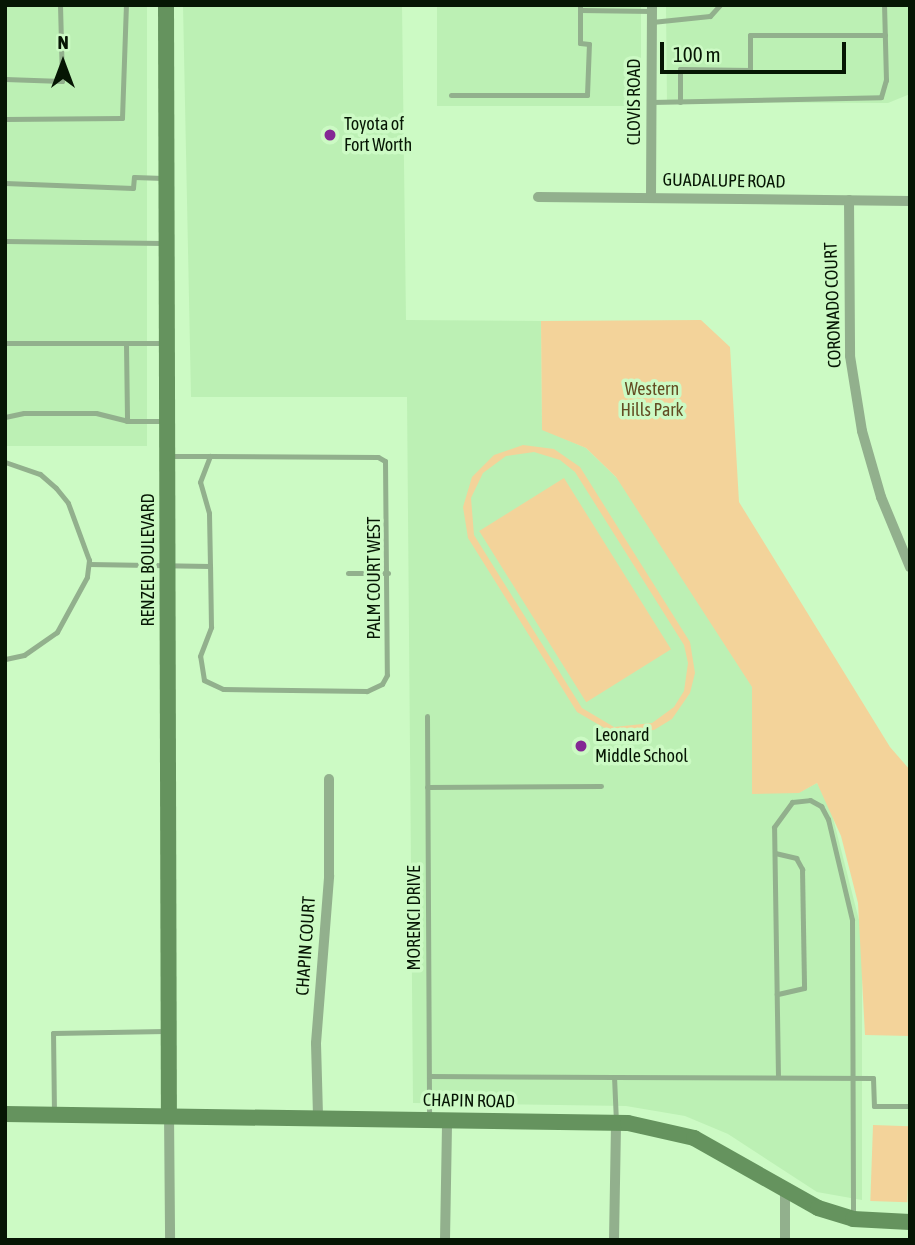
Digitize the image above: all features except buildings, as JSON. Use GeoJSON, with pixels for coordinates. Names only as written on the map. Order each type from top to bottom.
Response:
{"type":"FeatureCollection","features":[{"type":"Feature","properties":{"kind":"street","name":"RENZEL BOULEVARD"},"geometry":{"type":"LineString","coordinates":[[166,5],[169,1114]]}},
{"type":"Feature","properties":{"kind":"street","name":"CLOVIS ROAD"},"geometry":{"type":"LineString","coordinates":[[651,198],[652,13]]}},
{"type":"Feature","properties":{"kind":"street","name":"GUADALUPE ROAD"},"geometry":{"type":"LineString","coordinates":[[537,197],[910,201]]}},
{"type":"Feature","properties":{"kind":"street","name":"CORONADO COURT"},"geometry":{"type":"LineString","coordinates":[[849,200],[849,356],[862,431],[881,497],[910,567]]}},
{"type":"Feature","properties":{"kind":"street","name":"CHAPIN COURT"},"geometry":{"type":"LineString","coordinates":[[318,1115],[316,1043],[329,876],[329,779]]}},
{"type":"Feature","properties":{"kind":"street","name":"CHAPIN ROAD"},"geometry":{"type":"LineString","coordinates":[[5,1114],[318,1115],[616,1122],[694,1138],[736,1158],[785,1193],[853,1219],[910,1222]]}},
{"type":"Feature","properties":{"kind":"street"},"geometry":{"type":"LineString","coordinates":[[169,1114],[170,1240]]}},
{"type":"Feature","properties":{"kind":"street"},"geometry":{"type":"LineString","coordinates":[[445,1240],[447,1120]]}},
{"type":"Feature","properties":{"kind":"street"},"geometry":{"type":"LineString","coordinates":[[614,1240],[616,1122]]}},
{"type":"Feature","properties":{"kind":"street"},"geometry":{"type":"LineString","coordinates":[[785,1193],[785,1240]]}},
{"type":"Feature","properties":{"kind":"lane"},"geometry":{"type":"LineString","coordinates":[[5,79],[62,81],[61,5]]}},
{"type":"Feature","properties":{"kind":"lane"},"geometry":{"type":"LineString","coordinates":[[5,119],[122,118],[126,5]]}},
{"type":"Feature","properties":{"kind":"lane"},"geometry":{"type":"LineString","coordinates":[[450,95],[587,95],[589,44],[580,43],[580,8],[710,16],[720,5]]}},
{"type":"Feature","properties":{"kind":"lane"},"geometry":{"type":"LineString","coordinates":[[651,102],[881,97],[886,80],[884,5]]}},
{"type":"Feature","properties":{"kind":"lane"},"geometry":{"type":"LineString","coordinates":[[680,102],[680,69],[750,70],[750,35],[885,35]]}},
{"type":"Feature","properties":{"kind":"lane"},"geometry":{"type":"LineString","coordinates":[[5,183],[133,188],[134,177],[167,178]]}},
{"type":"Feature","properties":{"kind":"lane"},"geometry":{"type":"LineString","coordinates":[[5,242],[167,243]]}},
{"type":"Feature","properties":{"kind":"lane"},"geometry":{"type":"LineString","coordinates":[[5,343],[167,343]]}},
{"type":"Feature","properties":{"kind":"lane"},"geometry":{"type":"LineString","coordinates":[[126,345],[127,421]]}},
{"type":"Feature","properties":{"kind":"lane"},"geometry":{"type":"LineString","coordinates":[[5,418],[24,413],[106,414],[127,421],[167,421]]}},
{"type":"Feature","properties":{"kind":"lane"},"geometry":{"type":"LineString","coordinates":[[167,456],[210,456]]}},
{"type":"Feature","properties":{"kind":"lane","name":"PALM COURT WEST"},"geometry":{"type":"LineString","coordinates":[[210,456],[378,457],[385,461],[387,675],[377,687],[223,688],[204,680],[200,656],[211,626],[211,566],[209,513],[200,482],[210,456]]}},
{"type":"Feature","properties":{"kind":"lane"},"geometry":{"type":"LineString","coordinates":[[5,462],[40,474],[56,488],[82,533],[89,564],[79,594],[57,632],[41,646],[8,658]]}},
{"type":"Feature","properties":{"kind":"lane"},"geometry":{"type":"LineString","coordinates":[[89,564],[211,566]]}},
{"type":"Feature","properties":{"kind":"lane"},"geometry":{"type":"LineString","coordinates":[[348,573],[388,573]]}},
{"type":"Feature","properties":{"kind":"lane","name":"MORENCI DRIVE"},"geometry":{"type":"LineString","coordinates":[[427,716],[429,1119]]}},
{"type":"Feature","properties":{"kind":"lane"},"geometry":{"type":"LineString","coordinates":[[427,787],[601,786]]}},
{"type":"Feature","properties":{"kind":"lane"},"geometry":{"type":"LineString","coordinates":[[778,1077],[774,827],[782,812],[792,802],[817,802],[828,819],[852,920],[853,1219]]}},
{"type":"Feature","properties":{"kind":"lane"},"geometry":{"type":"LineString","coordinates":[[775,853],[796,858],[802,869],[804,961],[804,988],[777,994]]}},
{"type":"Feature","properties":{"kind":"lane"},"geometry":{"type":"LineString","coordinates":[[54,1114],[52,1033],[169,1031]]}},
{"type":"Feature","properties":{"kind":"lane"},"geometry":{"type":"LineString","coordinates":[[429,1076],[873,1078],[874,1106],[910,1106]]}},
{"type":"Feature","properties":{"kind":"lane"},"geometry":{"type":"LineString","coordinates":[[614,1077],[616,1122]]}},
{"type":"Feature","properties":{"kind":"shaded area"},"geometry":{"type":"Polygon","coordinates":[[[5,5],[147,5],[147,446],[5,446],[5,5]]]}},
{"type":"Feature","properties":{"kind":"shaded area","name":"Leonard Middle School"},"geometry":{"type":"Polygon","coordinates":[[[183,5],[402,5],[406,320],[541,321],[542,429],[586,448],[620,481],[753,687],[752,793],[798,793],[817,783],[830,806],[862,932],[862,1200],[817,1192],[728,1134],[685,1116],[626,1106],[413,1103],[407,397],[191,397],[183,5]]]}},
{"type":"Feature","properties":{"kind":"shaded area"},"geometry":{"type":"Polygon","coordinates":[[[437,5],[641,5],[641,106],[437,106],[437,5]]]}},
{"type":"Feature","properties":{"kind":"shaded area"},"geometry":{"type":"Polygon","coordinates":[[[666,5],[910,5],[910,94],[888,103],[667,102],[666,5]]]}},
{"type":"Feature","properties":{"kind":"green space","name":"Western Hills Park"},"geometry":{"type":"Polygon","coordinates":[[[701,320],[730,347],[739,502],[890,747],[910,770],[910,1036],[865,1035],[858,903],[841,836],[817,783],[799,793],[752,794],[752,687],[616,477],[586,448],[542,430],[541,321],[701,320]]]}},
{"type":"Feature","properties":{"kind":"green space"},"geometry":{"type":"Polygon","coordinates":[[[523,445],[554,449],[580,467],[690,642],[695,673],[690,693],[672,719],[654,730],[613,733],[577,712],[468,538],[463,507],[472,477],[494,455],[523,445]],[[534,452],[506,456],[483,473],[471,498],[474,535],[582,708],[614,727],[652,723],[674,707],[684,691],[688,663],[684,645],[575,472],[560,460],[534,452]]]}},
{"type":"Feature","properties":{"kind":"green space"},"geometry":{"type":"Polygon","coordinates":[[[564,478],[671,649],[586,702],[479,531],[564,478]]]}},
{"type":"Feature","properties":{"kind":"green space"},"geometry":{"type":"Polygon","coordinates":[[[873,1125],[910,1126],[907,1202],[870,1201],[873,1125]]]}},
{"type":"Feature","properties":{"kind":"place","name":"Toyota of Fort Worth"},"geometry":{"type":"Point","coordinates":[330,135]}},
{"type":"Feature","properties":{"kind":"place","name":"Leonard Middle School"},"geometry":{"type":"Point","coordinates":[581,746]}}]}
